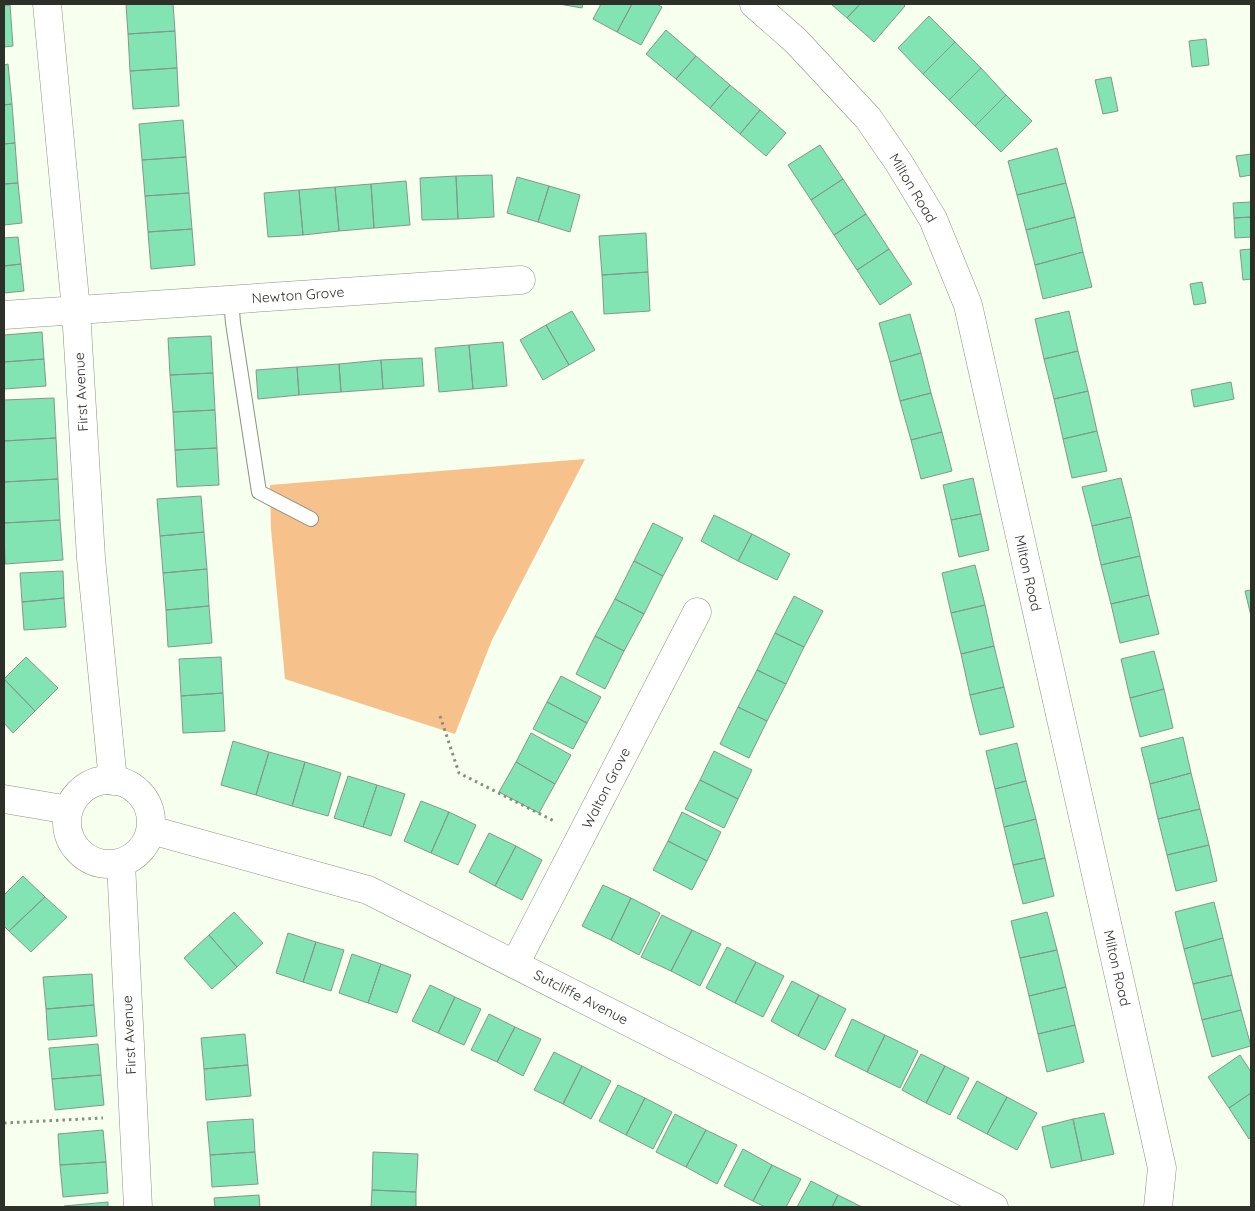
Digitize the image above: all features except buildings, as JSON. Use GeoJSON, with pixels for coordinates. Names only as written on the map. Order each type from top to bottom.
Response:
{"type":"FeatureCollection","features":[{"type":"Feature","properties":{"kind":"street","name":"First Avenue"},"geometry":{"type":"LineString","coordinates":[[47,4],[76,310],[91,558],[113,781]]}},
{"type":"Feature","properties":{"kind":"street","name":"Milton Road"},"geometry":{"type":"LineString","coordinates":[[760,5],[868,118],[933,219],[968,305],[1162,1168],[1158,1207]]}},
{"type":"Feature","properties":{"kind":"street","name":"Newton Grove"},"geometry":{"type":"LineString","coordinates":[[4,315],[521,280]]}},
{"type":"Feature","properties":{"kind":"street","name":"Walton Grove"},"geometry":{"type":"LineString","coordinates":[[515,964],[697,612]]}},
{"type":"Feature","properties":{"kind":"street"},"geometry":{"type":"LineString","coordinates":[[98,782],[122,782],[140,794],[148,807],[150,816],[148,839],[134,857],[121,863],[96,863],[79,852],[73,844],[68,831],[69,810],[79,793],[91,785],[98,782]]}},
{"type":"Feature","properties":{"kind":"street"},"geometry":{"type":"LineString","coordinates":[[4,798],[69,810]]}},
{"type":"Feature","properties":{"kind":"street","name":"Sutcliffe Avenue"},"geometry":{"type":"LineString","coordinates":[[150,830],[368,890],[994,1207]]}},
{"type":"Feature","properties":{"kind":"street","name":"First Avenue"},"geometry":{"type":"LineString","coordinates":[[121,863],[138,1207]]}},
{"type":"Feature","properties":{"kind":"lane"},"geometry":{"type":"LineString","coordinates":[[231,299],[233,324],[259,492],[311,519]]}},
{"type":"Feature","properties":{"kind":"path"},"geometry":{"type":"LineString","coordinates":[[440,716],[459,772],[582,836]]}},
{"type":"Feature","properties":{"kind":"path"},"geometry":{"type":"LineString","coordinates":[[4,1123],[133,1116]]}},
{"type":"Feature","properties":{"kind":"shaded area"},"geometry":{"type":"Polygon","coordinates":[[[585,459],[492,640],[455,734],[285,679],[271,529],[270,485],[585,459]]]}}]}
